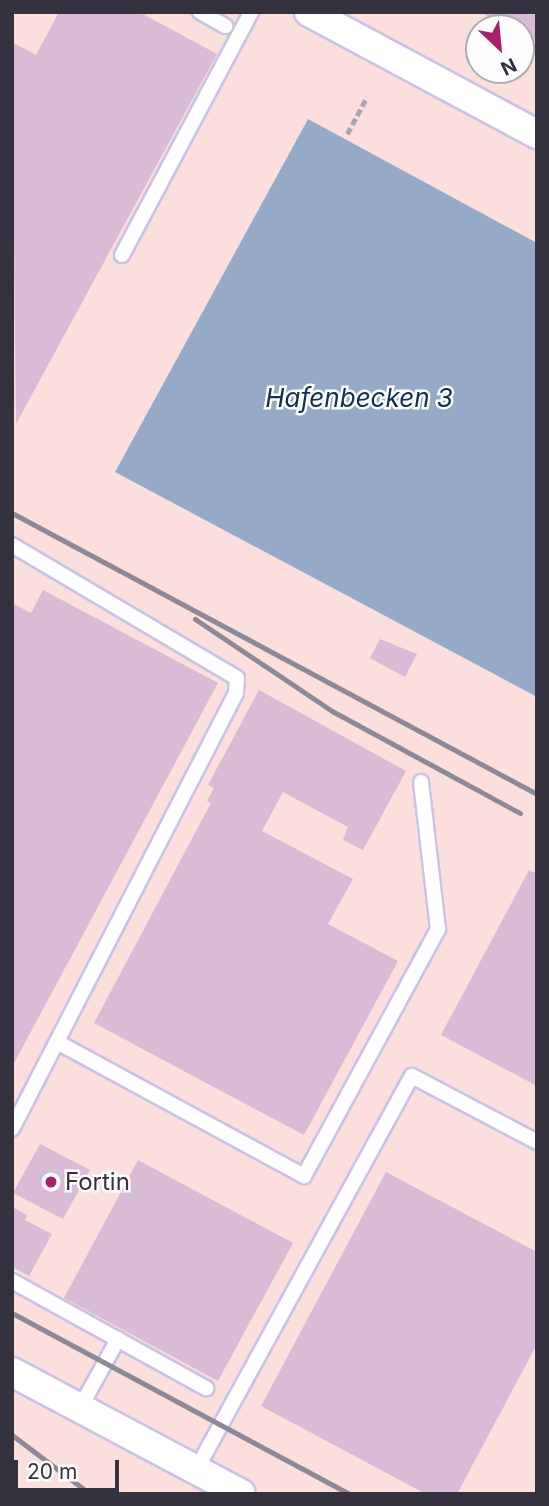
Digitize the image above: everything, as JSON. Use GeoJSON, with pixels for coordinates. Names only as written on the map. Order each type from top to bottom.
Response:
{"type":"FeatureCollection","features":[{"type":"Feature","properties":{"kind":"street"},"geometry":{"type":"LineString","coordinates":[[309,12],[537,135]]}},
{"type":"Feature","properties":{"kind":"street"},"geometry":{"type":"LineString","coordinates":[[12,1372],[241,1494]]}},
{"type":"Feature","properties":{"kind":"lane"},"geometry":{"type":"LineString","coordinates":[[200,12],[225,26]]}},
{"type":"Feature","properties":{"kind":"lane"},"geometry":{"type":"LineString","coordinates":[[122,255],[251,12]]}},
{"type":"Feature","properties":{"kind":"lane"},"geometry":{"type":"LineString","coordinates":[[12,545],[237,678],[236,693],[12,1129]]}},
{"type":"Feature","properties":{"kind":"lane"},"geometry":{"type":"LineString","coordinates":[[57,1042],[304,1176],[438,929],[421,782]]}},
{"type":"Feature","properties":{"kind":"lane"},"geometry":{"type":"LineString","coordinates":[[196,1470],[412,1076],[537,1142]]}},
{"type":"Feature","properties":{"kind":"lane"},"geometry":{"type":"LineString","coordinates":[[12,1281],[206,1388]]}},
{"type":"Feature","properties":{"kind":"lane"},"geometry":{"type":"LineString","coordinates":[[80,1408],[118,1339]]}},
{"type":"Feature","properties":{"kind":"path"},"geometry":{"type":"LineString","coordinates":[[347,134],[367,97]]}},
{"type":"Feature","properties":{"kind":"shaded area"},"geometry":{"type":"Polygon","coordinates":[[[12,12],[537,12],[537,243],[307,120],[115,472],[537,697],[537,1494],[12,1494],[12,12]]]}},
{"type":"Feature","properties":{"kind":"water","name":"Hafenbecken 3"},"geometry":{"type":"Polygon","coordinates":[[[308,119],[537,243],[537,697],[115,472],[308,119]]]}},
{"type":"Feature","properties":{"kind":"building"},"geometry":{"type":"Polygon","coordinates":[[[59,12],[139,12],[217,54],[16,424],[12,42],[36,55],[59,12]]]}},
{"type":"Feature","properties":{"kind":"building"},"geometry":{"type":"Polygon","coordinates":[[[480,12],[537,12],[537,43],[535,14],[480,12]]]}},
{"type":"Feature","properties":{"kind":"building"},"geometry":{"type":"Polygon","coordinates":[[[43,590],[218,683],[12,1067],[12,603],[31,613],[43,590]]]}},
{"type":"Feature","properties":{"kind":"building"},"geometry":{"type":"Polygon","coordinates":[[[380,639],[417,654],[405,677],[370,658],[380,639]]]}},
{"type":"Feature","properties":{"kind":"building"},"geometry":{"type":"Polygon","coordinates":[[[259,690],[406,771],[363,850],[343,840],[348,827],[283,792],[262,831],[353,879],[328,924],[398,961],[304,1135],[94,1023],[211,803],[207,801],[214,788],[208,785],[259,690]]]}},
{"type":"Feature","properties":{"kind":"building"},"geometry":{"type":"Polygon","coordinates":[[[529,870],[537,874],[537,1086],[441,1035],[529,870]]]}},
{"type":"Feature","properties":{"kind":"building","name":"Fortin"},"geometry":{"type":"Polygon","coordinates":[[[40,1144],[90,1170],[63,1219],[13,1193],[40,1144]]]}},
{"type":"Feature","properties":{"kind":"building"},"geometry":{"type":"Polygon","coordinates":[[[138,1160],[293,1243],[218,1381],[64,1298],[138,1160]]]}},
{"type":"Feature","properties":{"kind":"building"},"geometry":{"type":"Polygon","coordinates":[[[386,1172],[537,1252],[537,1344],[457,1494],[426,1494],[261,1406],[386,1172]]]}},
{"type":"Feature","properties":{"kind":"building"},"geometry":{"type":"Polygon","coordinates":[[[12,1207],[27,1215],[25,1220],[52,1234],[29,1276],[12,1267],[12,1207]]]}},
{"type":"Feature","properties":{"kind":"railway"},"geometry":{"type":"LineString","coordinates":[[12,513],[537,794]]}},
{"type":"Feature","properties":{"kind":"railway"},"geometry":{"type":"LineString","coordinates":[[195,619],[332,711],[520,813]]}},
{"type":"Feature","properties":{"kind":"railway"},"geometry":{"type":"LineString","coordinates":[[12,1313],[350,1494]]}},
{"type":"Feature","properties":{"kind":"railway"},"geometry":{"type":"LineString","coordinates":[[12,1435],[90,1494]]}},
{"type":"Feature","properties":{"kind":"place","name":"Fortin"},"geometry":{"type":"Point","coordinates":[51,1182]}}]}
